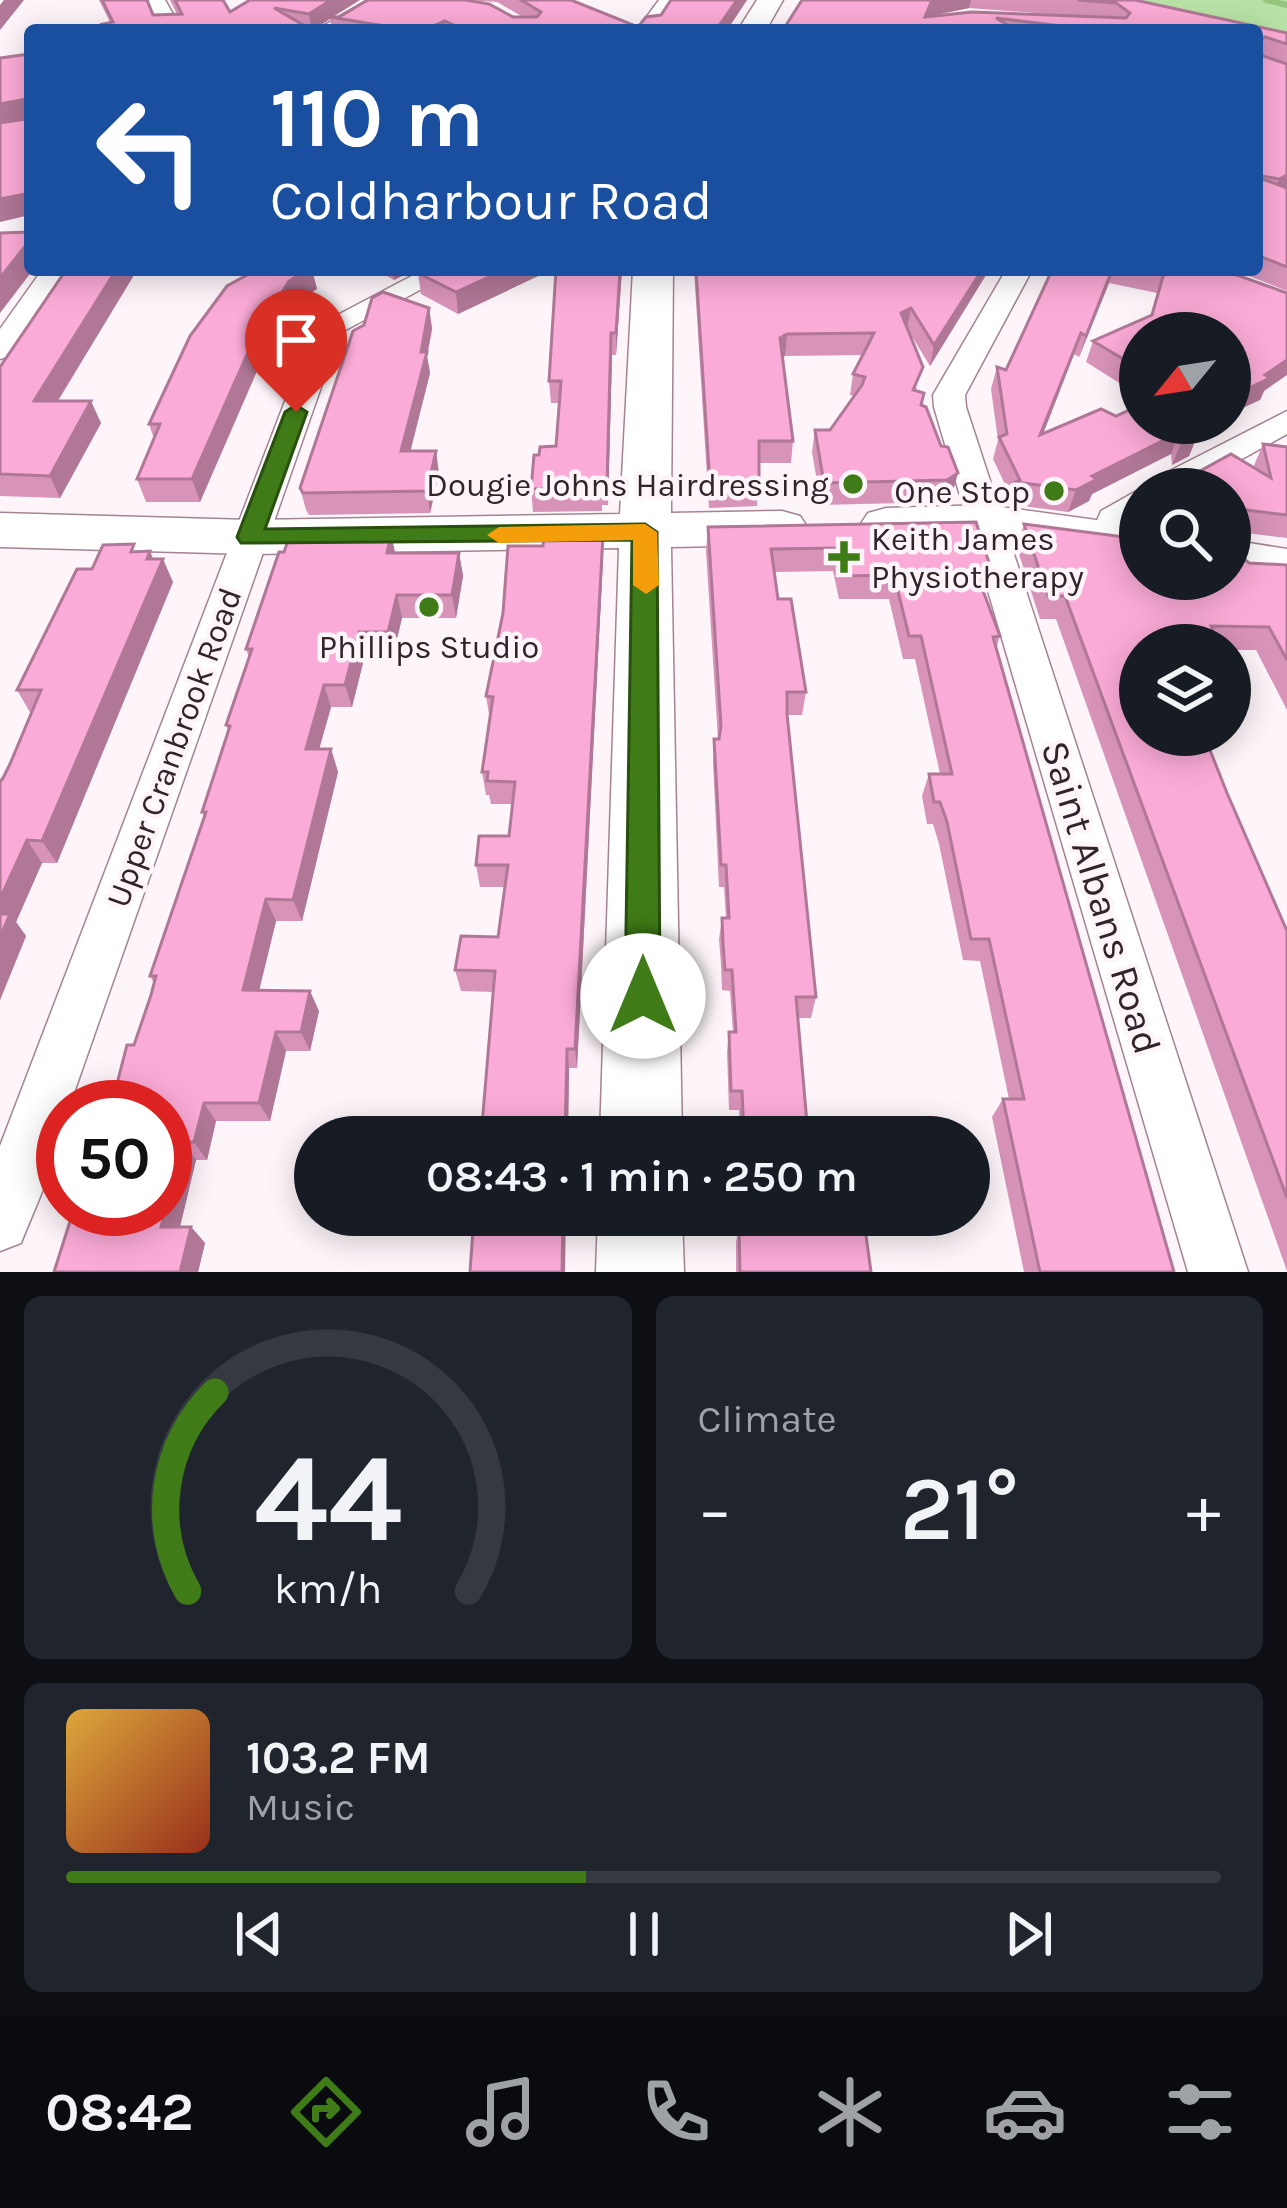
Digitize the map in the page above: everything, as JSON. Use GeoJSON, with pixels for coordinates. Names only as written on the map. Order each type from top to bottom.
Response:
{"type":"FeatureCollection","features":[{"type":"Feature","properties":{"kind":"main road"},"geometry":{"type":"LineString","coordinates":[[641,1116],[645,532],[653,276]]}},
{"type":"Feature","properties":{"kind":"main road"},"geometry":{"type":"LineString","coordinates":[[0,530],[250,537],[986,521],[1119,527]]}},
{"type":"Feature","properties":{"kind":"main road"},"geometry":{"type":"LineString","coordinates":[[1251,561],[1287,567]]}},
{"type":"Feature","properties":{"kind":"main road"},"geometry":{"type":"LineString","coordinates":[[640,1236],[640,1272]]}},
{"type":"Feature","properties":{"kind":"street"},"geometry":{"type":"LineString","coordinates":[[337,24],[381,0]]}},
{"type":"Feature","properties":{"kind":"street"},"geometry":{"type":"LineString","coordinates":[[0,350],[52,276]]}},
{"type":"Feature","properties":{"kind":"street","name":"Upper Cranbrook Road"},"geometry":{"type":"LineString","coordinates":[[0,1222],[328,328],[432,276]]}},
{"type":"Feature","properties":{"kind":"street","name":"Saint Albans Road"},"geometry":{"type":"LineString","coordinates":[[1016,276],[950,395],[1217,1272]]}},
{"type":"Feature","properties":{"kind":"street"},"geometry":{"type":"LineString","coordinates":[[1201,468],[1287,421]]}},
{"type":"Feature","properties":{"kind":"green space"},"geometry":{"type":"Polygon","coordinates":[[[1102,0],[1287,0],[1287,39],[1263,34],[1263,24],[1216,24],[1102,0]]]}},
{"type":"Feature","properties":{"kind":"building"},"geometry":{"type":"Polygon","coordinates":[[[102,0],[147,0],[153,15],[182,14],[175,0],[223,0],[230,12],[250,0],[331,0],[309,14],[274,8],[302,24],[103,24],[113,22],[102,0]]]}},
{"type":"Feature","properties":{"kind":"building"},"geometry":{"type":"Polygon","coordinates":[[[368,0],[466,0],[489,4],[513,17],[537,17],[541,12],[521,0],[571,0],[631,24],[373,24],[330,17],[339,17],[368,0]]]}},
{"type":"Feature","properties":{"kind":"building"},"geometry":{"type":"Polygon","coordinates":[[[671,0],[737,0],[720,24],[640,24],[646,17],[661,15],[671,0]]]}},
{"type":"Feature","properties":{"kind":"building"},"geometry":{"type":"Polygon","coordinates":[[[802,0],[932,0],[925,17],[972,12],[1126,18],[1130,13],[1116,3],[1078,0],[1135,0],[1246,24],[1045,24],[996,18],[1006,24],[787,24],[802,0]]]}},
{"type":"Feature","properties":{"kind":"building"},"geometry":{"type":"Polygon","coordinates":[[[1263,28],[1287,33],[1287,44],[1265,37],[1263,28]]]}},
{"type":"Feature","properties":{"kind":"building"},"geometry":{"type":"Polygon","coordinates":[[[24,55],[24,99],[0,104],[0,58],[24,55]]]}},
{"type":"Feature","properties":{"kind":"building"},"geometry":{"type":"Polygon","coordinates":[[[1263,56],[1287,64],[1287,175],[1279,179],[1263,176],[1263,56]]]}},
{"type":"Feature","properties":{"kind":"building"},"geometry":{"type":"Polygon","coordinates":[[[24,119],[24,194],[0,199],[0,123],[24,119]]]}},
{"type":"Feature","properties":{"kind":"building"},"geometry":{"type":"Polygon","coordinates":[[[1263,179],[1287,188],[1287,267],[1263,257],[1263,179]]]}},
{"type":"Feature","properties":{"kind":"building"},"geometry":{"type":"Polygon","coordinates":[[[24,232],[24,248],[0,278],[0,233],[24,232]]]}},
{"type":"Feature","properties":{"kind":"building"},"geometry":{"type":"Polygon","coordinates":[[[62,276],[112,276],[34,401],[91,401],[50,476],[0,474],[0,367],[62,276]]]}},
{"type":"Feature","properties":{"kind":"building"},"geometry":{"type":"Polygon","coordinates":[[[245,276],[297,276],[289,281],[253,341],[192,479],[137,479],[160,424],[149,424],[190,336],[227,286],[245,276]]]}},
{"type":"Feature","properties":{"kind":"building"},"geometry":{"type":"Polygon","coordinates":[[[424,276],[491,276],[456,292],[424,276]]]}},
{"type":"Feature","properties":{"kind":"building"},"geometry":{"type":"Polygon","coordinates":[[[556,276],[620,276],[616,333],[611,333],[607,482],[601,488],[531,489],[534,455],[539,455],[540,447],[556,446],[561,381],[549,381],[556,276]]]}},
{"type":"Feature","properties":{"kind":"building"},"geometry":{"type":"Polygon","coordinates":[[[696,276],[978,276],[934,345],[911,308],[901,313],[923,367],[913,390],[924,393],[921,405],[926,407],[941,446],[948,447],[958,473],[947,480],[824,483],[815,430],[830,430],[862,385],[865,377],[853,374],[874,333],[787,334],[780,338],[793,441],[759,441],[759,484],[710,485],[696,276]]]}},
{"type":"Feature","properties":{"kind":"building"},"geometry":{"type":"Polygon","coordinates":[[[1049,276],[1110,276],[1040,435],[1101,409],[1119,415],[1119,444],[1156,444],[1092,476],[1097,479],[1076,490],[1016,482],[1020,480],[999,437],[1007,434],[997,367],[1006,370],[1049,276]]]}},
{"type":"Feature","properties":{"kind":"building"},"geometry":{"type":"Polygon","coordinates":[[[1163,276],[1240,276],[1287,293],[1287,360],[1265,375],[1270,378],[1251,387],[1251,312],[1153,312],[1163,276]]]}},
{"type":"Feature","properties":{"kind":"building"},"geometry":{"type":"Polygon","coordinates":[[[383,292],[429,308],[421,352],[427,352],[401,451],[436,451],[427,491],[303,493],[300,488],[353,331],[364,325],[372,298],[383,292]]]}},
{"type":"Feature","properties":{"kind":"building"},"geometry":{"type":"Polygon","coordinates":[[[1119,330],[1119,356],[1093,341],[1119,330]]]}},
{"type":"Feature","properties":{"kind":"building"},"geometry":{"type":"Polygon","coordinates":[[[1263,444],[1287,447],[1287,515],[1251,511],[1251,468],[1205,468],[1231,454],[1271,478],[1263,444]]]}},
{"type":"Feature","properties":{"kind":"building"},"geometry":{"type":"Polygon","coordinates":[[[976,522],[992,572],[976,572],[1000,636],[993,637],[1174,1272],[1040,1272],[1003,1099],[1024,1099],[989,939],[971,939],[947,822],[940,802],[934,802],[929,774],[952,774],[921,636],[909,636],[894,575],[843,576],[837,548],[771,549],[778,599],[791,599],[806,692],[787,692],[787,714],[816,997],[796,997],[806,1116],[743,1116],[742,1091],[731,1091],[729,1032],[736,1032],[732,970],[725,970],[723,944],[722,918],[729,918],[714,739],[719,739],[721,726],[708,527],[976,522]]]}},
{"type":"Feature","properties":{"kind":"building"},"geometry":{"type":"Polygon","coordinates":[[[1024,524],[1119,536],[1119,600],[1251,600],[1251,563],[1287,565],[1287,660],[1269,627],[1119,624],[1119,742],[1065,596],[1048,596],[1024,524]]]}},
{"type":"Feature","properties":{"kind":"building"},"geometry":{"type":"Polygon","coordinates":[[[599,530],[603,535],[575,1049],[567,1049],[565,1116],[483,1116],[495,971],[455,970],[461,936],[498,937],[508,865],[476,865],[479,836],[509,836],[515,782],[487,781],[488,772],[482,772],[493,697],[486,696],[503,613],[508,546],[543,546],[544,531],[599,530]]]}},
{"type":"Feature","properties":{"kind":"building"},"geometry":{"type":"Polygon","coordinates":[[[391,534],[387,553],[459,553],[452,595],[397,595],[388,632],[359,632],[345,685],[324,685],[306,749],[331,749],[293,900],[266,899],[243,990],[310,991],[301,1032],[276,1032],[259,1103],[204,1103],[192,1142],[192,1080],[118,1080],[127,1045],[134,1045],[151,995],[156,976],[150,976],[206,812],[202,812],[230,726],[226,725],[252,649],[246,649],[279,552],[284,552],[290,535],[391,534]]]}},
{"type":"Feature","properties":{"kind":"building"},"geometry":{"type":"Polygon","coordinates":[[[134,544],[131,552],[150,551],[147,559],[163,559],[42,841],[27,840],[0,899],[0,780],[41,690],[17,690],[77,569],[92,569],[103,545],[134,544]]]}},
{"type":"Feature","properties":{"kind":"building"},"geometry":{"type":"Polygon","coordinates":[[[1124,756],[1212,756],[1287,931],[1287,1198],[1124,756]]]}},
{"type":"Feature","properties":{"kind":"building"},"geometry":{"type":"Polygon","coordinates":[[[0,914],[10,914],[0,937],[0,914]]]}},
{"type":"Feature","properties":{"kind":"building"},"geometry":{"type":"Polygon","coordinates":[[[65,1236],[189,1236],[180,1272],[54,1272],[65,1236]]]}},
{"type":"Feature","properties":{"kind":"building"},"geometry":{"type":"Polygon","coordinates":[[[473,1236],[563,1236],[562,1272],[470,1272],[473,1236]]]}},
{"type":"Feature","properties":{"kind":"building"},"geometry":{"type":"Polygon","coordinates":[[[739,1236],[866,1236],[871,1272],[740,1272],[739,1236]]]}},
{"type":"Feature","properties":{"kind":"waterway"},"geometry":{"type":"LineString","coordinates":[[1266,0],[1287,5]]}},
{"type":"Feature","properties":{"kind":"slow traffic"},"geometry":{"type":"LineString","coordinates":[[499,535],[645,532],[646,585]]}},
{"type":"Feature","properties":{"kind":"place","name":"Dougie Johns Hairdressing"},"geometry":{"type":"Point","coordinates":[853,484]}},
{"type":"Feature","properties":{"kind":"place","name":"One Stop"},"geometry":{"type":"Point","coordinates":[1054,491]}},
{"type":"Feature","properties":{"kind":"place","name":"Keith James Physiotherapy"},"geometry":{"type":"Point","coordinates":[844,557]}},
{"type":"Feature","properties":{"kind":"place","name":"Phillips Studio"},"geometry":{"type":"Point","coordinates":[429,607]}},
{"type":"Feature","properties":{"kind":"route"},"geometry":{"type":"LineString","coordinates":[[296,412],[250,537],[645,532],[643,996]]}}]}
